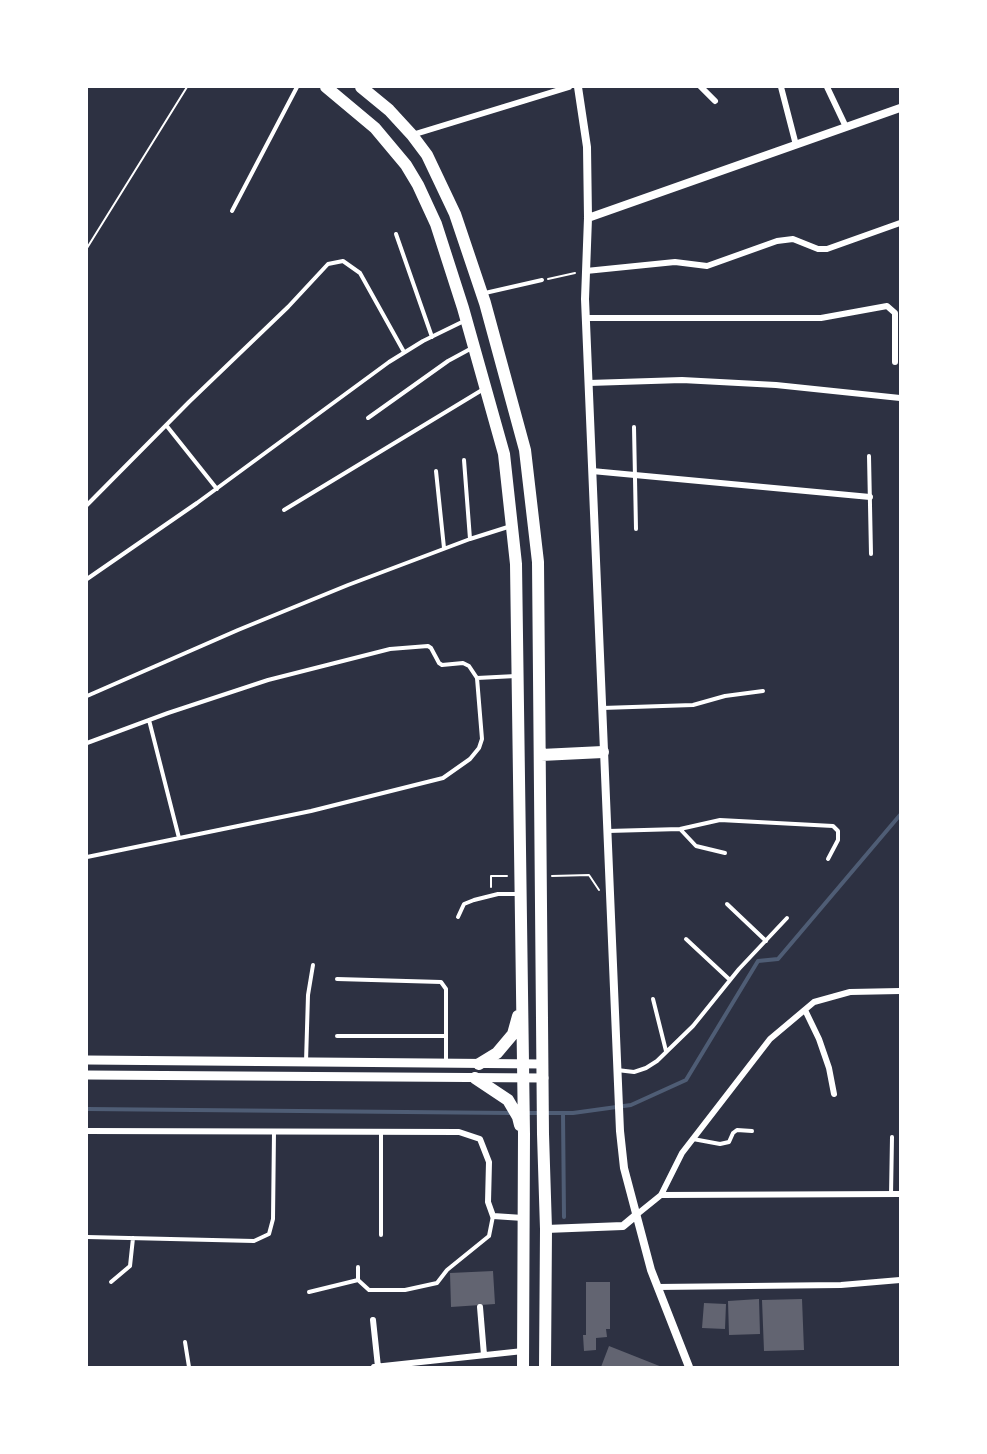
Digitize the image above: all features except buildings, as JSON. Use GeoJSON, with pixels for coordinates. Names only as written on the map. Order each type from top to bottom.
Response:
{"type":"FeatureCollection","features":[{"type":"Feature","properties":{"kind":"highway"},"geometry":{"type":"LineString","coordinates":[[326,87],[375,128],[393,148],[412,175],[436,224],[475,346],[504,454],[516,564],[524,1139],[523,1367]]}},
{"type":"Feature","properties":{"kind":"highway"},"geometry":{"type":"LineString","coordinates":[[361,87],[389,110],[427,155],[455,214],[482,294],[525,450],[538,562],[543,1134],[546,1229],[545,1367]]}},
{"type":"Feature","properties":{"kind":"highway"},"geometry":{"type":"LineString","coordinates":[[541,755],[603,752]]}},
{"type":"Feature","properties":{"kind":"highway"},"geometry":{"type":"LineString","coordinates":[[520,894],[542,893]]}},
{"type":"Feature","properties":{"kind":"highway"},"geometry":{"type":"LineString","coordinates":[[479,1064],[497,1053],[513,1034],[522,997]]}},
{"type":"Feature","properties":{"kind":"highway"},"geometry":{"type":"LineString","coordinates":[[476,1078],[508,1100],[518,1117],[524,1139]]}},
{"type":"Feature","properties":{"kind":"main road"},"geometry":{"type":"LineString","coordinates":[[87,1060],[543,1064]]}},
{"type":"Feature","properties":{"kind":"main road"},"geometry":{"type":"LineString","coordinates":[[87,1075],[543,1078]]}},
{"type":"Feature","properties":{"kind":"street"},"geometry":{"type":"LineString","coordinates":[[412,135],[569,87]]}},
{"type":"Feature","properties":{"kind":"street"},"geometry":{"type":"LineString","coordinates":[[578,87],[587,147],[586,318],[620,1131],[624,1168],[635,1216],[657,1287],[689,1367]]}},
{"type":"Feature","properties":{"kind":"street"},"geometry":{"type":"LineString","coordinates":[[701,87],[715,101]]}},
{"type":"Feature","properties":{"kind":"street"},"geometry":{"type":"LineString","coordinates":[[782,87],[796,145]]}},
{"type":"Feature","properties":{"kind":"street"},"geometry":{"type":"LineString","coordinates":[[827,87],[846,127]]}},
{"type":"Feature","properties":{"kind":"street"},"geometry":{"type":"LineString","coordinates":[[588,218],[900,108]]}},
{"type":"Feature","properties":{"kind":"street"},"geometry":{"type":"LineString","coordinates":[[586,271],[675,262],[707,266],[777,241],[794,239],[819,249],[826,249],[900,223]]}},
{"type":"Feature","properties":{"kind":"street"},"geometry":{"type":"LineString","coordinates":[[586,318],[821,318],[887,306],[895,313],[895,362]]}},
{"type":"Feature","properties":{"kind":"street"},"geometry":{"type":"LineString","coordinates":[[589,383],[682,380],[764,384],[900,398]]}},
{"type":"Feature","properties":{"kind":"street"},"geometry":{"type":"LineString","coordinates":[[592,471],[870,497]]}},
{"type":"Feature","properties":{"kind":"street"},"geometry":{"type":"LineString","coordinates":[[546,1229],[623,1226],[661,1196],[682,1153],[770,1039],[814,1002],[850,992],[900,991]]}},
{"type":"Feature","properties":{"kind":"street"},"geometry":{"type":"LineString","coordinates":[[805,1010],[819,1039],[829,1068],[834,1094]]}},
{"type":"Feature","properties":{"kind":"street"},"geometry":{"type":"LineString","coordinates":[[87,1131],[459,1132],[480,1139],[489,1162],[488,1202],[493,1216],[523,1218]]}},
{"type":"Feature","properties":{"kind":"street"},"geometry":{"type":"LineString","coordinates":[[661,1196],[900,1194]]}},
{"type":"Feature","properties":{"kind":"street"},"geometry":{"type":"LineString","coordinates":[[657,1287],[841,1285],[900,1280]]}},
{"type":"Feature","properties":{"kind":"street"},"geometry":{"type":"LineString","coordinates":[[480,1307],[483,1355]]}},
{"type":"Feature","properties":{"kind":"street"},"geometry":{"type":"LineString","coordinates":[[373,1320],[376,1367],[523,1351]]}},
{"type":"Feature","properties":{"kind":"lane"},"geometry":{"type":"LineString","coordinates":[[232,211],[297,87]]}},
{"type":"Feature","properties":{"kind":"lane"},"geometry":{"type":"LineString","coordinates":[[396,234],[432,337]]}},
{"type":"Feature","properties":{"kind":"lane"},"geometry":{"type":"LineString","coordinates":[[87,505],[288,307],[327,264],[343,261],[360,273],[404,352]]}},
{"type":"Feature","properties":{"kind":"lane"},"geometry":{"type":"LineString","coordinates":[[482,294],[542,280]]}},
{"type":"Feature","properties":{"kind":"lane"},"geometry":{"type":"LineString","coordinates":[[87,579],[217,489],[404,352],[467,320]]}},
{"type":"Feature","properties":{"kind":"lane"},"geometry":{"type":"LineString","coordinates":[[368,418],[448,361],[475,346]]}},
{"type":"Feature","properties":{"kind":"lane"},"geometry":{"type":"LineString","coordinates":[[284,510],[486,388]]}},
{"type":"Feature","properties":{"kind":"lane"},"geometry":{"type":"LineString","coordinates":[[166,425],[217,489]]}},
{"type":"Feature","properties":{"kind":"lane"},"geometry":{"type":"LineString","coordinates":[[634,427],[636,529]]}},
{"type":"Feature","properties":{"kind":"lane"},"geometry":{"type":"LineString","coordinates":[[869,456],[871,554]]}},
{"type":"Feature","properties":{"kind":"lane"},"geometry":{"type":"LineString","coordinates":[[464,460],[470,539]]}},
{"type":"Feature","properties":{"kind":"lane"},"geometry":{"type":"LineString","coordinates":[[436,471],[444,549]]}},
{"type":"Feature","properties":{"kind":"lane"},"geometry":{"type":"LineString","coordinates":[[87,696],[348,585],[470,539],[512,526]]}},
{"type":"Feature","properties":{"kind":"lane"},"geometry":{"type":"LineString","coordinates":[[87,743],[268,680],[390,650],[428,646],[442,665],[463,663],[469,666],[477,678],[482,739],[471,759],[443,778],[311,811],[87,856]]}},
{"type":"Feature","properties":{"kind":"lane"},"geometry":{"type":"LineString","coordinates":[[477,678],[518,676]]}},
{"type":"Feature","properties":{"kind":"lane"},"geometry":{"type":"LineString","coordinates":[[602,708],[693,705],[725,696],[763,691]]}},
{"type":"Feature","properties":{"kind":"lane"},"geometry":{"type":"LineString","coordinates":[[149,720],[179,838]]}},
{"type":"Feature","properties":{"kind":"lane"},"geometry":{"type":"LineString","coordinates":[[607,831],[680,829],[720,820],[833,826],[838,831],[838,840],[828,859]]}},
{"type":"Feature","properties":{"kind":"lane"},"geometry":{"type":"LineString","coordinates":[[680,829],[696,846],[725,853]]}},
{"type":"Feature","properties":{"kind":"lane"},"geometry":{"type":"LineString","coordinates":[[458,917],[464,904],[498,894],[520,894]]}},
{"type":"Feature","properties":{"kind":"lane"},"geometry":{"type":"LineString","coordinates":[[727,904],[766,941]]}},
{"type":"Feature","properties":{"kind":"lane"},"geometry":{"type":"LineString","coordinates":[[616,1070],[634,1072],[646,1068],[666,1051],[693,1026],[730,980],[787,918]]}},
{"type":"Feature","properties":{"kind":"lane"},"geometry":{"type":"LineString","coordinates":[[686,939],[730,980]]}},
{"type":"Feature","properties":{"kind":"lane"},"geometry":{"type":"LineString","coordinates":[[306,1062],[308,995],[313,965]]}},
{"type":"Feature","properties":{"kind":"lane"},"geometry":{"type":"LineString","coordinates":[[337,979],[441,982],[446,989],[446,1064]]}},
{"type":"Feature","properties":{"kind":"lane"},"geometry":{"type":"LineString","coordinates":[[653,999],[666,1051]]}},
{"type":"Feature","properties":{"kind":"lane"},"geometry":{"type":"LineString","coordinates":[[337,1036],[446,1036]]}},
{"type":"Feature","properties":{"kind":"lane"},"geometry":{"type":"LineString","coordinates":[[693,1139],[720,1144],[729,1142],[737,1130],[752,1131]]}},
{"type":"Feature","properties":{"kind":"lane"},"geometry":{"type":"LineString","coordinates":[[87,1237],[254,1241],[269,1234],[273,1219],[274,1132]]}},
{"type":"Feature","properties":{"kind":"lane"},"geometry":{"type":"LineString","coordinates":[[381,1132],[381,1235]]}},
{"type":"Feature","properties":{"kind":"lane"},"geometry":{"type":"LineString","coordinates":[[891,1194],[892,1137]]}},
{"type":"Feature","properties":{"kind":"lane"},"geometry":{"type":"LineString","coordinates":[[358,1267],[358,1280],[369,1290],[405,1290],[437,1283],[447,1270],[489,1236],[493,1216]]}},
{"type":"Feature","properties":{"kind":"lane"},"geometry":{"type":"LineString","coordinates":[[111,1282],[129,1266],[134,1238]]}},
{"type":"Feature","properties":{"kind":"lane"},"geometry":{"type":"LineString","coordinates":[[309,1292],[358,1280]]}},
{"type":"Feature","properties":{"kind":"lane"},"geometry":{"type":"LineString","coordinates":[[185,1342],[189,1367]]}},
{"type":"Feature","properties":{"kind":"path"},"geometry":{"type":"LineString","coordinates":[[87,248],[187,87]]}},
{"type":"Feature","properties":{"kind":"path"},"geometry":{"type":"LineString","coordinates":[[542,280],[586,271]]}},
{"type":"Feature","properties":{"kind":"path"},"geometry":{"type":"LineString","coordinates":[[491,876],[491,896]]}},
{"type":"Feature","properties":{"kind":"waterway"},"geometry":{"type":"LineString","coordinates":[[525,1113],[573,1113],[631,1105],[686,1080],[758,961],[778,959],[900,815]]}},
{"type":"Feature","properties":{"kind":"waterway"},"geometry":{"type":"LineString","coordinates":[[87,1109],[511,1113]]}},
{"type":"Feature","properties":{"kind":"waterway"},"geometry":{"type":"LineString","coordinates":[[563,1113],[564,1217]]}}]}
